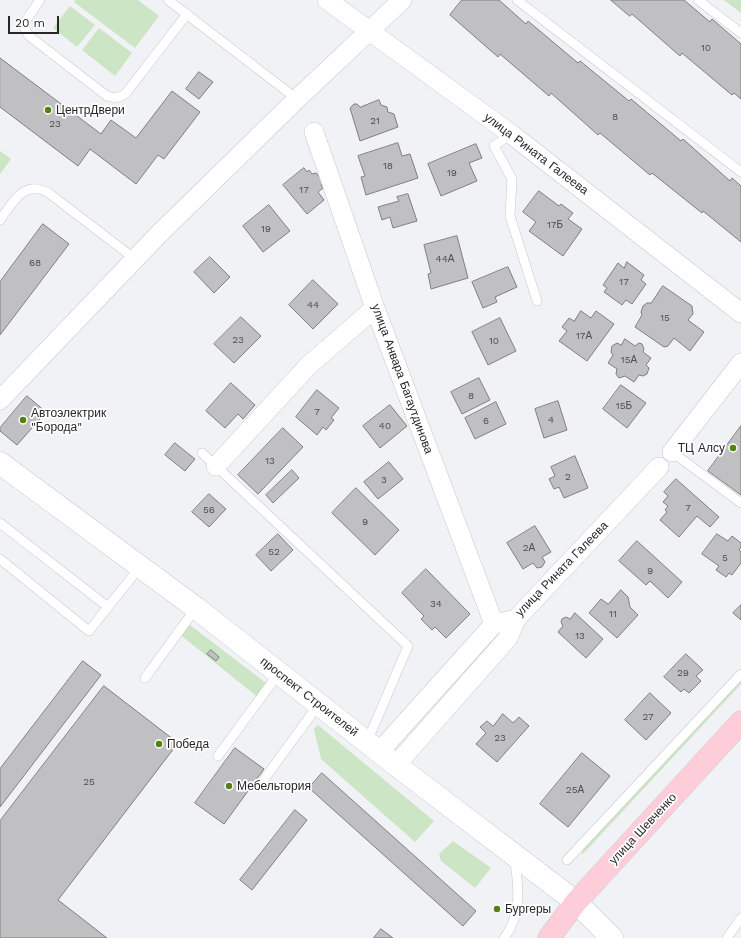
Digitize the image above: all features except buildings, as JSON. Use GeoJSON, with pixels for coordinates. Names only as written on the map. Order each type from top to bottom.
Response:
{"type":"FeatureCollection","features":[{"type":"Feature","properties":{"kind":"main road","name":"улица Шевченко"},"geometry":{"type":"LineString","coordinates":[[549,938],[576,902],[741,722]]}},
{"type":"Feature","properties":{"kind":"street","name":"улица Рината Галеева"},"geometry":{"type":"LineString","coordinates":[[327,0],[511,134],[741,312]]}},
{"type":"Feature","properties":{"kind":"street"},"geometry":{"type":"LineString","coordinates":[[0,400],[135,259],[297,99],[402,0]]}},
{"type":"Feature","properties":{"kind":"street","name":"улица Анвара Багаутдинова"},"geometry":{"type":"LineString","coordinates":[[314,132],[375,308],[494,624]]}},
{"type":"Feature","properties":{"kind":"street"},"geometry":{"type":"LineString","coordinates":[[216,466],[309,365],[375,308]]}},
{"type":"Feature","properties":{"kind":"street"},"geometry":{"type":"LineString","coordinates":[[672,452],[741,363]]}},
{"type":"Feature","properties":{"kind":"street","name":"проспект Строителей"},"geometry":{"type":"LineString","coordinates":[[0,463],[196,608],[396,765],[576,902],[612,938]]}},
{"type":"Feature","properties":{"kind":"street","name":"улица Рината Галеева"},"geometry":{"type":"LineString","coordinates":[[494,624],[516,619],[659,467]]}},
{"type":"Feature","properties":{"kind":"street"},"geometry":{"type":"LineString","coordinates":[[396,765],[508,638],[516,619]]}},
{"type":"Feature","properties":{"kind":"street"},"geometry":{"type":"LineString","coordinates":[[373,747],[494,624]]}},
{"type":"Feature","properties":{"kind":"lane"},"geometry":{"type":"LineString","coordinates":[[40,0],[25,22],[28,36],[107,96],[112,98],[120,97],[126,93],[187,14]]}},
{"type":"Feature","properties":{"kind":"lane"},"geometry":{"type":"LineString","coordinates":[[168,0],[297,99]]}},
{"type":"Feature","properties":{"kind":"lane"},"geometry":{"type":"LineString","coordinates":[[517,0],[741,172]]}},
{"type":"Feature","properties":{"kind":"lane"},"geometry":{"type":"LineString","coordinates":[[698,0],[741,33]]}},
{"type":"Feature","properties":{"kind":"lane"},"geometry":{"type":"LineString","coordinates":[[511,134],[494,146],[512,179],[510,216],[537,301]]}},
{"type":"Feature","properties":{"kind":"lane"},"geometry":{"type":"LineString","coordinates":[[0,220],[19,194],[32,188],[39,188],[50,194],[135,259]]}},
{"type":"Feature","properties":{"kind":"lane"},"geometry":{"type":"LineString","coordinates":[[672,452],[741,503]]}},
{"type":"Feature","properties":{"kind":"lane"},"geometry":{"type":"LineString","coordinates":[[202,453],[408,646],[373,747]]}},
{"type":"Feature","properties":{"kind":"lane"},"geometry":{"type":"LineString","coordinates":[[0,523],[108,607]]}},
{"type":"Feature","properties":{"kind":"lane"},"geometry":{"type":"LineString","coordinates":[[0,559],[89,631],[140,567]]}},
{"type":"Feature","properties":{"kind":"lane"},"geometry":{"type":"LineString","coordinates":[[145,678],[196,608]]}},
{"type":"Feature","properties":{"kind":"lane"},"geometry":{"type":"LineString","coordinates":[[218,756],[280,673]]}},
{"type":"Feature","properties":{"kind":"lane"},"geometry":{"type":"LineString","coordinates":[[567,860],[741,674]]}},
{"type":"Feature","properties":{"kind":"lane"},"geometry":{"type":"LineString","coordinates":[[265,778],[319,704]]}},
{"type":"Feature","properties":{"kind":"lane"},"geometry":{"type":"LineString","coordinates":[[504,938],[510,931],[518,902],[518,883],[514,855]]}},
{"type":"Feature","properties":{"kind":"lane"},"geometry":{"type":"LineString","coordinates":[[727,938],[741,918]]}},
{"type":"Feature","properties":{"kind":"green space"},"geometry":{"type":"Polygon","coordinates":[[[75,0],[138,0],[159,16],[135,48],[74,2],[75,0]]]}},
{"type":"Feature","properties":{"kind":"green space"},"geometry":{"type":"Polygon","coordinates":[[[724,0],[741,0],[741,13],[724,0]]]}},
{"type":"Feature","properties":{"kind":"green space"},"geometry":{"type":"Polygon","coordinates":[[[70,6],[95,25],[77,47],[53,28],[70,6]]]}},
{"type":"Feature","properties":{"kind":"green space"},"geometry":{"type":"Polygon","coordinates":[[[99,28],[132,53],[115,76],[82,50],[99,28]]]}},
{"type":"Feature","properties":{"kind":"green space"},"geometry":{"type":"Polygon","coordinates":[[[0,151],[11,159],[0,174],[0,151]]]}},
{"type":"Feature","properties":{"kind":"green space"},"geometry":{"type":"Polygon","coordinates":[[[186,622],[270,686],[260,699],[178,633],[186,622]]]}},
{"type":"Feature","properties":{"kind":"green space"},"geometry":{"type":"Polygon","coordinates":[[[741,680],[741,684],[582,855],[583,849],[741,680]]]}},
{"type":"Feature","properties":{"kind":"green space"},"geometry":{"type":"Polygon","coordinates":[[[318,725],[434,821],[415,842],[321,759],[314,729],[318,725]]]}},
{"type":"Feature","properties":{"kind":"green space"},"geometry":{"type":"Polygon","coordinates":[[[453,841],[491,868],[475,888],[441,861],[439,854],[453,841]]]}},
{"type":"Feature","properties":{"kind":"place","name":"ЦентрДвери"},"geometry":{"type":"Point","coordinates":[48,110]}},
{"type":"Feature","properties":{"kind":"place","name":"Автоэлектрик \"Борода\""},"geometry":{"type":"Point","coordinates":[23,420]}},
{"type":"Feature","properties":{"kind":"place","name":"ТЦ Алсу"},"geometry":{"type":"Point","coordinates":[733,448]}},
{"type":"Feature","properties":{"kind":"place","name":"Победа"},"geometry":{"type":"Point","coordinates":[159,744]}},
{"type":"Feature","properties":{"kind":"place","name":"Мебельтория"},"geometry":{"type":"Point","coordinates":[229,786]}},
{"type":"Feature","properties":{"kind":"place","name":"Бургеры"},"geometry":{"type":"Point","coordinates":[497,909]}}]}
